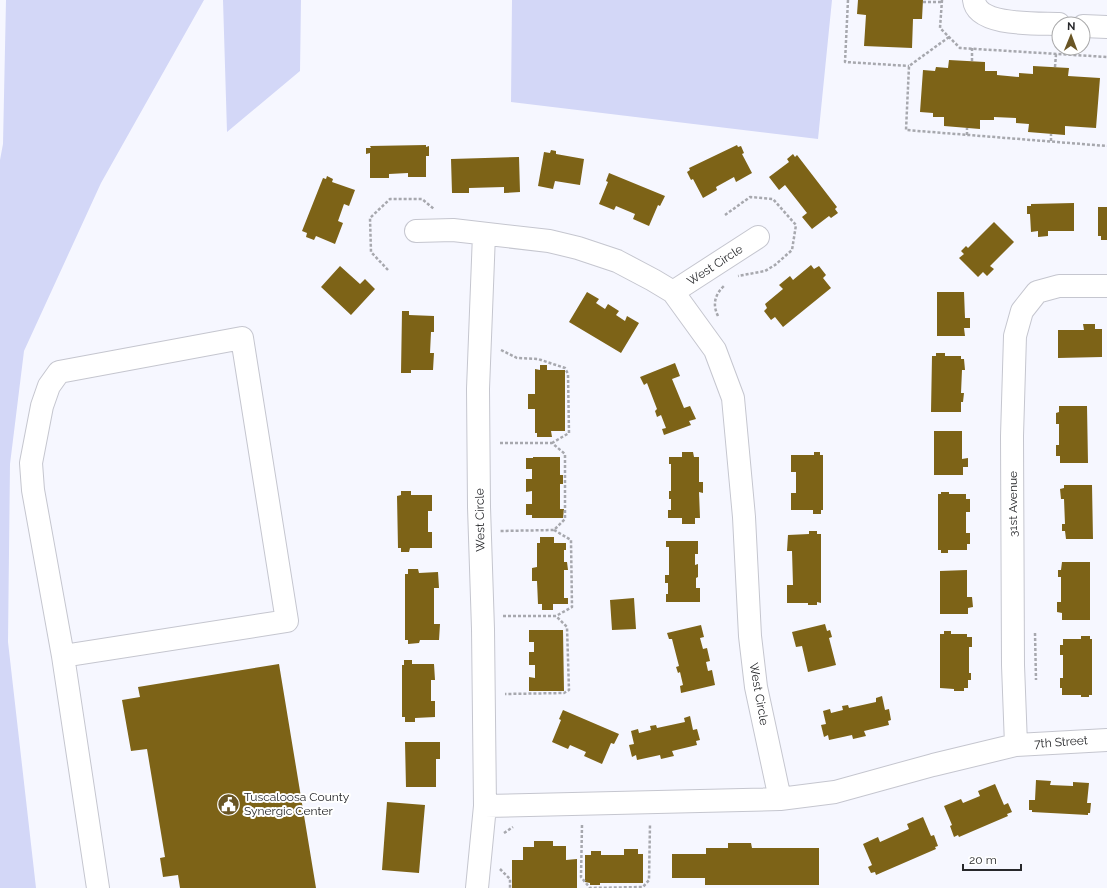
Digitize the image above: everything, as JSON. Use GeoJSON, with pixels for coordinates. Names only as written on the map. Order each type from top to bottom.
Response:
{"type":"FeatureCollection","features":[{"type":"Feature","properties":{"kind":"street"},"geometry":{"type":"LineString","coordinates":[[974,0],[981,13],[998,20],[1051,23]]}},
{"type":"Feature","properties":{"kind":"street"},"geometry":{"type":"LineString","coordinates":[[1091,26],[1107,27]]}},
{"type":"Feature","properties":{"kind":"street","name":"West Circle"},"geometry":{"type":"LineString","coordinates":[[416,231],[453,230],[549,241],[578,248],[617,261],[673,292],[715,350],[733,398],[744,517],[750,636],[756,687],[780,799]]}},
{"type":"Feature","properties":{"kind":"street","name":"West Circle"},"geometry":{"type":"LineString","coordinates":[[477,888],[496,806],[483,629],[479,507],[478,389],[484,234]]}},
{"type":"Feature","properties":{"kind":"street","name":"West Circle"},"geometry":{"type":"LineString","coordinates":[[673,292],[758,237]]}},
{"type":"Feature","properties":{"kind":"street","name":"31st Avenue"},"geometry":{"type":"LineString","coordinates":[[1016,745],[1014,692],[1012,436],[1015,336],[1022,311],[1037,292],[1059,286],[1107,286]]}},
{"type":"Feature","properties":{"kind":"street"},"geometry":{"type":"LineString","coordinates":[[63,656],[287,621],[242,338],[59,372],[49,386],[42,406],[31,462],[33,490],[63,656],[98,888]]}},
{"type":"Feature","properties":{"kind":"street","name":"7th Street"},"geometry":{"type":"LineString","coordinates":[[1016,745],[1107,740]]}},
{"type":"Feature","properties":{"kind":"street"},"geometry":{"type":"LineString","coordinates":[[496,806],[780,799],[835,792],[932,764],[1016,745]]}},
{"type":"Feature","properties":{"kind":"path"},"geometry":{"type":"LineString","coordinates":[[848,0],[845,62],[909,66],[949,37]]}},
{"type":"Feature","properties":{"kind":"path"},"geometry":{"type":"LineString","coordinates":[[923,2],[942,1],[940,28],[960,48],[1051,54]]}},
{"type":"Feature","properties":{"kind":"path"},"geometry":{"type":"LineString","coordinates":[[972,48],[972,61]]}},
{"type":"Feature","properties":{"kind":"path"},"geometry":{"type":"LineString","coordinates":[[1055,67],[1056,56]]}},
{"type":"Feature","properties":{"kind":"path"},"geometry":{"type":"LineString","coordinates":[[1090,56],[1107,57]]}},
{"type":"Feature","properties":{"kind":"path"},"geometry":{"type":"LineString","coordinates":[[909,66],[906,130],[1107,146]]}},
{"type":"Feature","properties":{"kind":"path"},"geometry":{"type":"LineString","coordinates":[[967,128],[967,135]]}},
{"type":"Feature","properties":{"kind":"path"},"geometry":{"type":"LineString","coordinates":[[1051,134],[1051,142]]}},
{"type":"Feature","properties":{"kind":"path"},"geometry":{"type":"LineString","coordinates":[[499,357],[499,349],[517,358],[538,359],[566,368],[568,374],[569,433],[552,443],[500,443],[500,450]]}},
{"type":"Feature","properties":{"kind":"path"},"geometry":{"type":"LineString","coordinates":[[552,443],[564,454],[565,519],[554,530]]}},
{"type":"Feature","properties":{"kind":"path"},"geometry":{"type":"LineString","coordinates":[[500,524],[500,531],[554,530],[571,540],[572,607],[556,616],[501,616]]}},
{"type":"Feature","properties":{"kind":"path"},"geometry":{"type":"LineString","coordinates":[[502,694],[564,694],[569,690],[567,627],[556,616]]}},
{"type":"Feature","properties":{"kind":"path"},"geometry":{"type":"LineString","coordinates":[[1014,692],[1036,688],[1035,633]]}},
{"type":"Feature","properties":{"kind":"path"},"geometry":{"type":"LineString","coordinates":[[496,806],[504,832]]}},
{"type":"Feature","properties":{"kind":"path"},"geometry":{"type":"LineString","coordinates":[[582,825],[581,877],[590,888],[643,887],[649,880],[650,824]]}},
{"type":"Feature","properties":{"kind":"shaded area"},"geometry":{"type":"Polygon","coordinates":[[[6,0],[204,0],[101,183],[24,351],[10,464],[8,642],[36,888],[0,888],[0,160],[3,144],[6,0]]]}},
{"type":"Feature","properties":{"kind":"shaded area"},"geometry":{"type":"Polygon","coordinates":[[[223,0],[301,0],[300,71],[227,132],[223,0]]]}},
{"type":"Feature","properties":{"kind":"shaded area"},"geometry":{"type":"Polygon","coordinates":[[[512,0],[832,0],[818,139],[511,102],[512,0]]]}},
{"type":"Feature","properties":{"kind":"building"},"geometry":{"type":"Polygon","coordinates":[[[858,0],[923,0],[922,19],[913,19],[912,48],[864,46],[866,15],[857,14],[858,0]]]}},
{"type":"Feature","properties":{"kind":"building"},"geometry":{"type":"Polygon","coordinates":[[[949,60],[985,62],[985,71],[997,71],[997,75],[1019,77],[1019,73],[1033,74],[1033,66],[1069,68],[1068,76],[1100,78],[1096,128],[1065,126],[1065,135],[1028,132],[1029,124],[1016,123],[1016,118],[994,117],[994,120],[980,120],[980,129],[944,126],[944,117],[933,117],[933,113],[920,112],[923,70],[935,71],[936,67],[948,68],[949,60]]]}},
{"type":"Feature","properties":{"kind":"building"},"geometry":{"type":"Polygon","coordinates":[[[426,145],[426,147],[429,146],[429,156],[426,156],[426,177],[408,177],[408,173],[389,174],[389,178],[370,178],[370,153],[366,154],[366,148],[371,148],[370,146],[426,145]]]}},
{"type":"Feature","properties":{"kind":"building"},"geometry":{"type":"Polygon","coordinates":[[[737,145],[738,147],[741,146],[744,153],[742,154],[752,173],[736,182],[734,177],[716,187],[717,190],[703,198],[693,179],[691,180],[687,172],[690,170],[689,168],[737,145]]]}},
{"type":"Feature","properties":{"kind":"building"},"geometry":{"type":"Polygon","coordinates":[[[551,150],[556,151],[556,154],[584,159],[580,185],[555,181],[553,189],[538,186],[544,152],[550,153],[551,150]]]}},
{"type":"Feature","properties":{"kind":"building"},"geometry":{"type":"Polygon","coordinates":[[[793,154],[795,157],[797,155],[837,207],[835,209],[838,213],[831,218],[829,216],[812,229],[802,217],[807,213],[785,185],[779,190],[769,177],[789,162],[787,159],[793,154]]]}},
{"type":"Feature","properties":{"kind":"building"},"geometry":{"type":"Polygon","coordinates":[[[519,157],[520,192],[504,193],[504,187],[469,188],[469,193],[452,193],[451,159],[519,157]]]}},
{"type":"Feature","properties":{"kind":"building"},"geometry":{"type":"Polygon","coordinates":[[[609,173],[665,196],[660,206],[658,205],[649,226],[633,219],[635,214],[616,206],[614,210],[599,204],[608,182],[606,181],[609,173]]]}},
{"type":"Feature","properties":{"kind":"building"},"geometry":{"type":"Polygon","coordinates":[[[327,176],[333,179],[332,182],[355,190],[349,206],[344,204],[338,221],[343,223],[335,244],[316,236],[314,240],[306,237],[307,233],[302,231],[323,178],[326,179],[327,176]]]}},
{"type":"Feature","properties":{"kind":"building"},"geometry":{"type":"Polygon","coordinates":[[[1074,203],[1074,231],[1048,231],[1048,236],[1038,237],[1038,231],[1031,232],[1030,214],[1027,214],[1027,206],[1031,206],[1031,204],[1074,203]]]}},
{"type":"Feature","properties":{"kind":"building"},"geometry":{"type":"Polygon","coordinates":[[[1098,207],[1107,207],[1107,240],[1101,240],[1101,236],[1098,236],[1098,207]]]}},
{"type":"Feature","properties":{"kind":"building"},"geometry":{"type":"Polygon","coordinates":[[[994,222],[1014,242],[990,266],[994,269],[987,276],[983,272],[978,277],[959,258],[964,254],[961,251],[966,246],[968,248],[994,222]]]}},
{"type":"Feature","properties":{"kind":"building"},"geometry":{"type":"Polygon","coordinates":[[[811,265],[814,269],[819,266],[826,275],[823,278],[831,288],[783,327],[775,317],[771,320],[764,311],[767,308],[765,304],[783,289],[779,285],[790,276],[793,280],[811,265]]]}},
{"type":"Feature","properties":{"kind":"building"},"geometry":{"type":"Polygon","coordinates":[[[340,266],[360,284],[365,279],[375,289],[351,315],[321,287],[340,266]]]}},
{"type":"Feature","properties":{"kind":"building"},"geometry":{"type":"Polygon","coordinates":[[[587,292],[599,299],[596,303],[605,309],[608,304],[619,311],[616,315],[625,321],[627,316],[639,323],[621,353],[569,322],[587,292]]]}},
{"type":"Feature","properties":{"kind":"building"},"geometry":{"type":"Polygon","coordinates":[[[937,292],[964,292],[965,318],[970,318],[970,328],[964,328],[965,336],[937,336],[937,292]]]}},
{"type":"Feature","properties":{"kind":"building"},"geometry":{"type":"Polygon","coordinates":[[[402,311],[409,311],[409,315],[434,316],[434,332],[431,332],[430,353],[434,353],[433,370],[411,370],[411,373],[401,373],[402,311]]]}},
{"type":"Feature","properties":{"kind":"building"},"geometry":{"type":"Polygon","coordinates":[[[1083,324],[1095,324],[1095,329],[1102,329],[1102,357],[1058,358],[1058,330],[1084,330],[1083,324]]]}},
{"type":"Feature","properties":{"kind":"building"},"geometry":{"type":"Polygon","coordinates":[[[936,353],[945,353],[945,356],[961,356],[961,359],[964,359],[965,370],[962,370],[961,393],[964,393],[963,402],[961,402],[961,412],[931,412],[932,356],[936,356],[936,353]]]}},
{"type":"Feature","properties":{"kind":"building"},"geometry":{"type":"Polygon","coordinates":[[[675,363],[680,376],[672,379],[684,408],[690,406],[696,419],[689,421],[691,425],[664,435],[662,429],[666,428],[661,415],[657,417],[655,411],[657,409],[647,383],[644,385],[640,377],[675,363]]]}},
{"type":"Feature","properties":{"kind":"building"},"geometry":{"type":"Polygon","coordinates":[[[540,365],[547,365],[547,370],[565,370],[565,431],[551,431],[552,437],[537,437],[537,433],[535,433],[535,409],[528,409],[528,394],[535,394],[535,369],[540,370],[540,365]]]}},
{"type":"Feature","properties":{"kind":"building"},"geometry":{"type":"Polygon","coordinates":[[[1059,406],[1087,406],[1088,463],[1060,463],[1060,456],[1056,456],[1056,445],[1059,445],[1059,424],[1056,424],[1056,413],[1059,412],[1059,406]]]}},
{"type":"Feature","properties":{"kind":"building"},"geometry":{"type":"Polygon","coordinates":[[[934,431],[962,431],[962,459],[968,458],[968,467],[963,467],[963,475],[934,475],[934,431]]]}},
{"type":"Feature","properties":{"kind":"building"},"geometry":{"type":"Polygon","coordinates":[[[682,452],[693,452],[694,457],[699,457],[699,482],[703,482],[703,493],[699,492],[700,518],[695,518],[695,524],[682,524],[682,518],[668,518],[668,510],[671,510],[669,491],[671,491],[671,464],[669,464],[669,457],[682,457],[682,452]]]}},
{"type":"Feature","properties":{"kind":"building"},"geometry":{"type":"Polygon","coordinates":[[[814,452],[820,452],[820,455],[823,455],[823,510],[821,510],[821,514],[813,514],[813,510],[791,510],[791,493],[796,493],[796,472],[791,472],[791,455],[814,455],[814,452]]]}},
{"type":"Feature","properties":{"kind":"building"},"geometry":{"type":"Polygon","coordinates":[[[560,457],[560,475],[563,475],[563,484],[560,484],[560,509],[564,509],[563,518],[532,518],[532,515],[526,515],[526,504],[532,504],[532,491],[526,492],[526,479],[532,479],[532,469],[526,469],[526,458],[560,457]]]}},
{"type":"Feature","properties":{"kind":"building"},"geometry":{"type":"Polygon","coordinates":[[[1064,485],[1092,485],[1093,539],[1066,539],[1065,531],[1062,531],[1062,524],[1065,524],[1064,499],[1061,499],[1060,489],[1064,488],[1064,485]]]}},
{"type":"Feature","properties":{"kind":"building"},"geometry":{"type":"Polygon","coordinates":[[[401,491],[411,491],[411,495],[432,495],[432,511],[428,511],[428,532],[432,532],[432,548],[410,548],[409,552],[401,552],[401,548],[398,548],[397,496],[401,495],[401,491]]]}},
{"type":"Feature","properties":{"kind":"building"},"geometry":{"type":"Polygon","coordinates":[[[941,492],[949,492],[949,494],[966,494],[966,499],[970,499],[970,512],[966,512],[966,533],[970,533],[970,544],[967,544],[967,550],[948,550],[948,553],[941,553],[941,550],[938,550],[938,494],[941,494],[941,492]]]}},
{"type":"Feature","properties":{"kind":"building"},"geometry":{"type":"Polygon","coordinates":[[[809,531],[817,531],[817,534],[821,534],[821,603],[817,602],[817,605],[808,605],[808,603],[787,603],[787,585],[793,585],[792,551],[787,551],[788,535],[809,534],[809,531]]]}},
{"type":"Feature","properties":{"kind":"building"},"geometry":{"type":"Polygon","coordinates":[[[540,537],[554,537],[554,543],[566,543],[566,550],[564,550],[564,562],[567,562],[568,570],[564,570],[564,598],[568,598],[568,604],[553,604],[553,610],[542,610],[542,604],[538,604],[537,581],[532,581],[532,568],[537,567],[537,543],[540,543],[540,537]]]}},
{"type":"Feature","properties":{"kind":"building"},"geometry":{"type":"Polygon","coordinates":[[[666,541],[698,541],[698,554],[695,554],[695,565],[698,564],[696,588],[700,588],[700,602],[666,602],[668,583],[665,583],[665,575],[669,575],[669,547],[666,547],[666,541]]]}},
{"type":"Feature","properties":{"kind":"building"},"geometry":{"type":"Polygon","coordinates":[[[1062,562],[1090,562],[1090,620],[1062,620],[1062,613],[1057,612],[1057,602],[1061,602],[1061,577],[1058,577],[1058,570],[1061,570],[1062,562]]]}},
{"type":"Feature","properties":{"kind":"building"},"geometry":{"type":"Polygon","coordinates":[[[408,569],[418,569],[419,573],[438,572],[439,588],[434,588],[434,624],[440,624],[439,640],[420,640],[419,643],[408,644],[408,640],[405,640],[405,574],[408,574],[408,569]]]}},
{"type":"Feature","properties":{"kind":"building"},"geometry":{"type":"Polygon","coordinates":[[[967,570],[967,597],[972,597],[973,607],[968,608],[968,614],[940,614],[940,571],[967,570]]]}},
{"type":"Feature","properties":{"kind":"building"},"geometry":{"type":"Polygon","coordinates":[[[634,598],[636,629],[612,630],[610,600],[634,598]]]}},
{"type":"Feature","properties":{"kind":"building"},"geometry":{"type":"Polygon","coordinates":[[[825,624],[827,631],[830,630],[832,637],[829,638],[836,665],[808,672],[802,646],[796,647],[792,632],[825,624]]]}},
{"type":"Feature","properties":{"kind":"building"},"geometry":{"type":"Polygon","coordinates":[[[701,625],[704,637],[700,638],[703,649],[707,648],[710,661],[706,662],[708,671],[712,670],[715,685],[681,693],[680,686],[683,685],[680,672],[678,673],[676,667],[679,666],[672,639],[669,639],[667,633],[701,625]]]}},
{"type":"Feature","properties":{"kind":"building"},"geometry":{"type":"Polygon","coordinates":[[[529,630],[563,630],[564,691],[529,691],[529,677],[535,678],[535,665],[529,665],[529,652],[534,652],[534,642],[529,642],[529,630]]]}},
{"type":"Feature","properties":{"kind":"building"},"geometry":{"type":"Polygon","coordinates":[[[944,631],[951,631],[951,634],[967,634],[967,637],[972,637],[972,647],[969,647],[969,673],[971,673],[971,680],[968,680],[968,688],[964,688],[964,691],[954,691],[954,689],[940,688],[940,634],[944,634],[944,631]]]}},
{"type":"Feature","properties":{"kind":"building"},"geometry":{"type":"Polygon","coordinates":[[[1081,636],[1090,636],[1090,639],[1092,639],[1092,695],[1089,695],[1089,697],[1081,697],[1081,695],[1062,695],[1060,678],[1063,678],[1063,655],[1060,655],[1060,645],[1063,645],[1063,639],[1081,639],[1081,636]]]}},
{"type":"Feature","properties":{"kind":"building"},"geometry":{"type":"Polygon","coordinates":[[[404,660],[412,660],[412,664],[434,664],[435,680],[431,680],[431,701],[435,701],[435,717],[415,718],[415,722],[405,722],[405,717],[402,717],[402,665],[404,665],[404,660]]]}},
{"type":"Feature","properties":{"kind":"building","name":"Tuscaloosa County Synergic Center"},"geometry":{"type":"Polygon","coordinates":[[[279,664],[316,888],[180,888],[178,875],[163,877],[160,858],[165,857],[147,749],[131,751],[122,700],[140,697],[138,687],[279,664]]]}},
{"type":"Feature","properties":{"kind":"building"},"geometry":{"type":"Polygon","coordinates":[[[882,696],[885,710],[889,709],[891,720],[888,721],[889,725],[864,731],[866,736],[853,739],[852,735],[829,740],[828,735],[824,737],[821,725],[826,724],[823,711],[830,709],[831,713],[843,710],[842,706],[848,705],[849,708],[876,702],[876,698],[882,696]]]}},
{"type":"Feature","properties":{"kind":"building"},"geometry":{"type":"Polygon","coordinates":[[[563,710],[619,734],[614,744],[611,743],[602,764],[584,756],[586,752],[570,745],[568,749],[552,742],[561,720],[559,719],[563,710]]]}},
{"type":"Feature","properties":{"kind":"building"},"geometry":{"type":"Polygon","coordinates":[[[690,716],[693,730],[697,729],[700,740],[696,741],[697,745],[672,751],[674,756],[661,759],[660,755],[637,760],[636,755],[632,757],[629,745],[634,744],[631,731],[638,729],[639,733],[651,730],[650,726],[656,725],[657,728],[685,722],[684,718],[690,716]]]}},
{"type":"Feature","properties":{"kind":"building"},"geometry":{"type":"Polygon","coordinates":[[[405,742],[440,742],[440,759],[436,759],[436,787],[406,787],[405,742]]]}},
{"type":"Feature","properties":{"kind":"building"},"geometry":{"type":"Polygon","coordinates":[[[1036,780],[1051,781],[1050,785],[1073,786],[1073,782],[1089,783],[1087,803],[1091,803],[1090,813],[1088,813],[1088,815],[1032,812],[1032,810],[1029,810],[1029,800],[1035,800],[1036,780]]]}},
{"type":"Feature","properties":{"kind":"building"},"geometry":{"type":"Polygon","coordinates":[[[995,784],[1004,805],[1008,803],[1012,812],[1007,814],[1008,816],[959,837],[958,835],[954,837],[950,826],[952,825],[944,806],[961,799],[963,803],[980,796],[978,791],[995,784]]]}},
{"type":"Feature","properties":{"kind":"building"},"geometry":{"type":"Polygon","coordinates":[[[387,802],[425,805],[419,873],[382,870],[387,802]]]}},
{"type":"Feature","properties":{"kind":"building"},"geometry":{"type":"Polygon","coordinates":[[[923,817],[931,836],[934,835],[938,846],[935,847],[936,849],[876,875],[875,872],[871,873],[868,867],[872,865],[863,844],[878,837],[880,842],[909,829],[907,824],[923,817]]]}},
{"type":"Feature","properties":{"kind":"building"},"geometry":{"type":"Polygon","coordinates":[[[534,841],[553,841],[553,846],[566,846],[566,860],[577,859],[577,888],[512,888],[512,860],[523,860],[523,847],[534,847],[534,841]]]}},
{"type":"Feature","properties":{"kind":"building"},"geometry":{"type":"Polygon","coordinates":[[[728,843],[751,843],[752,848],[819,848],[819,885],[705,885],[705,878],[672,878],[672,854],[706,854],[706,848],[728,848],[728,843]]]}},
{"type":"Feature","properties":{"kind":"building"},"geometry":{"type":"Polygon","coordinates":[[[624,849],[638,849],[638,854],[643,854],[643,883],[600,883],[600,885],[590,885],[590,883],[585,882],[585,855],[591,855],[591,851],[601,851],[601,855],[624,855],[624,849]]]}},
{"type":"Feature","properties":{"kind":"place","name":"Tuscaloosa County Synergic Center"},"geometry":{"type":"Point","coordinates":[229,804]}}]}
